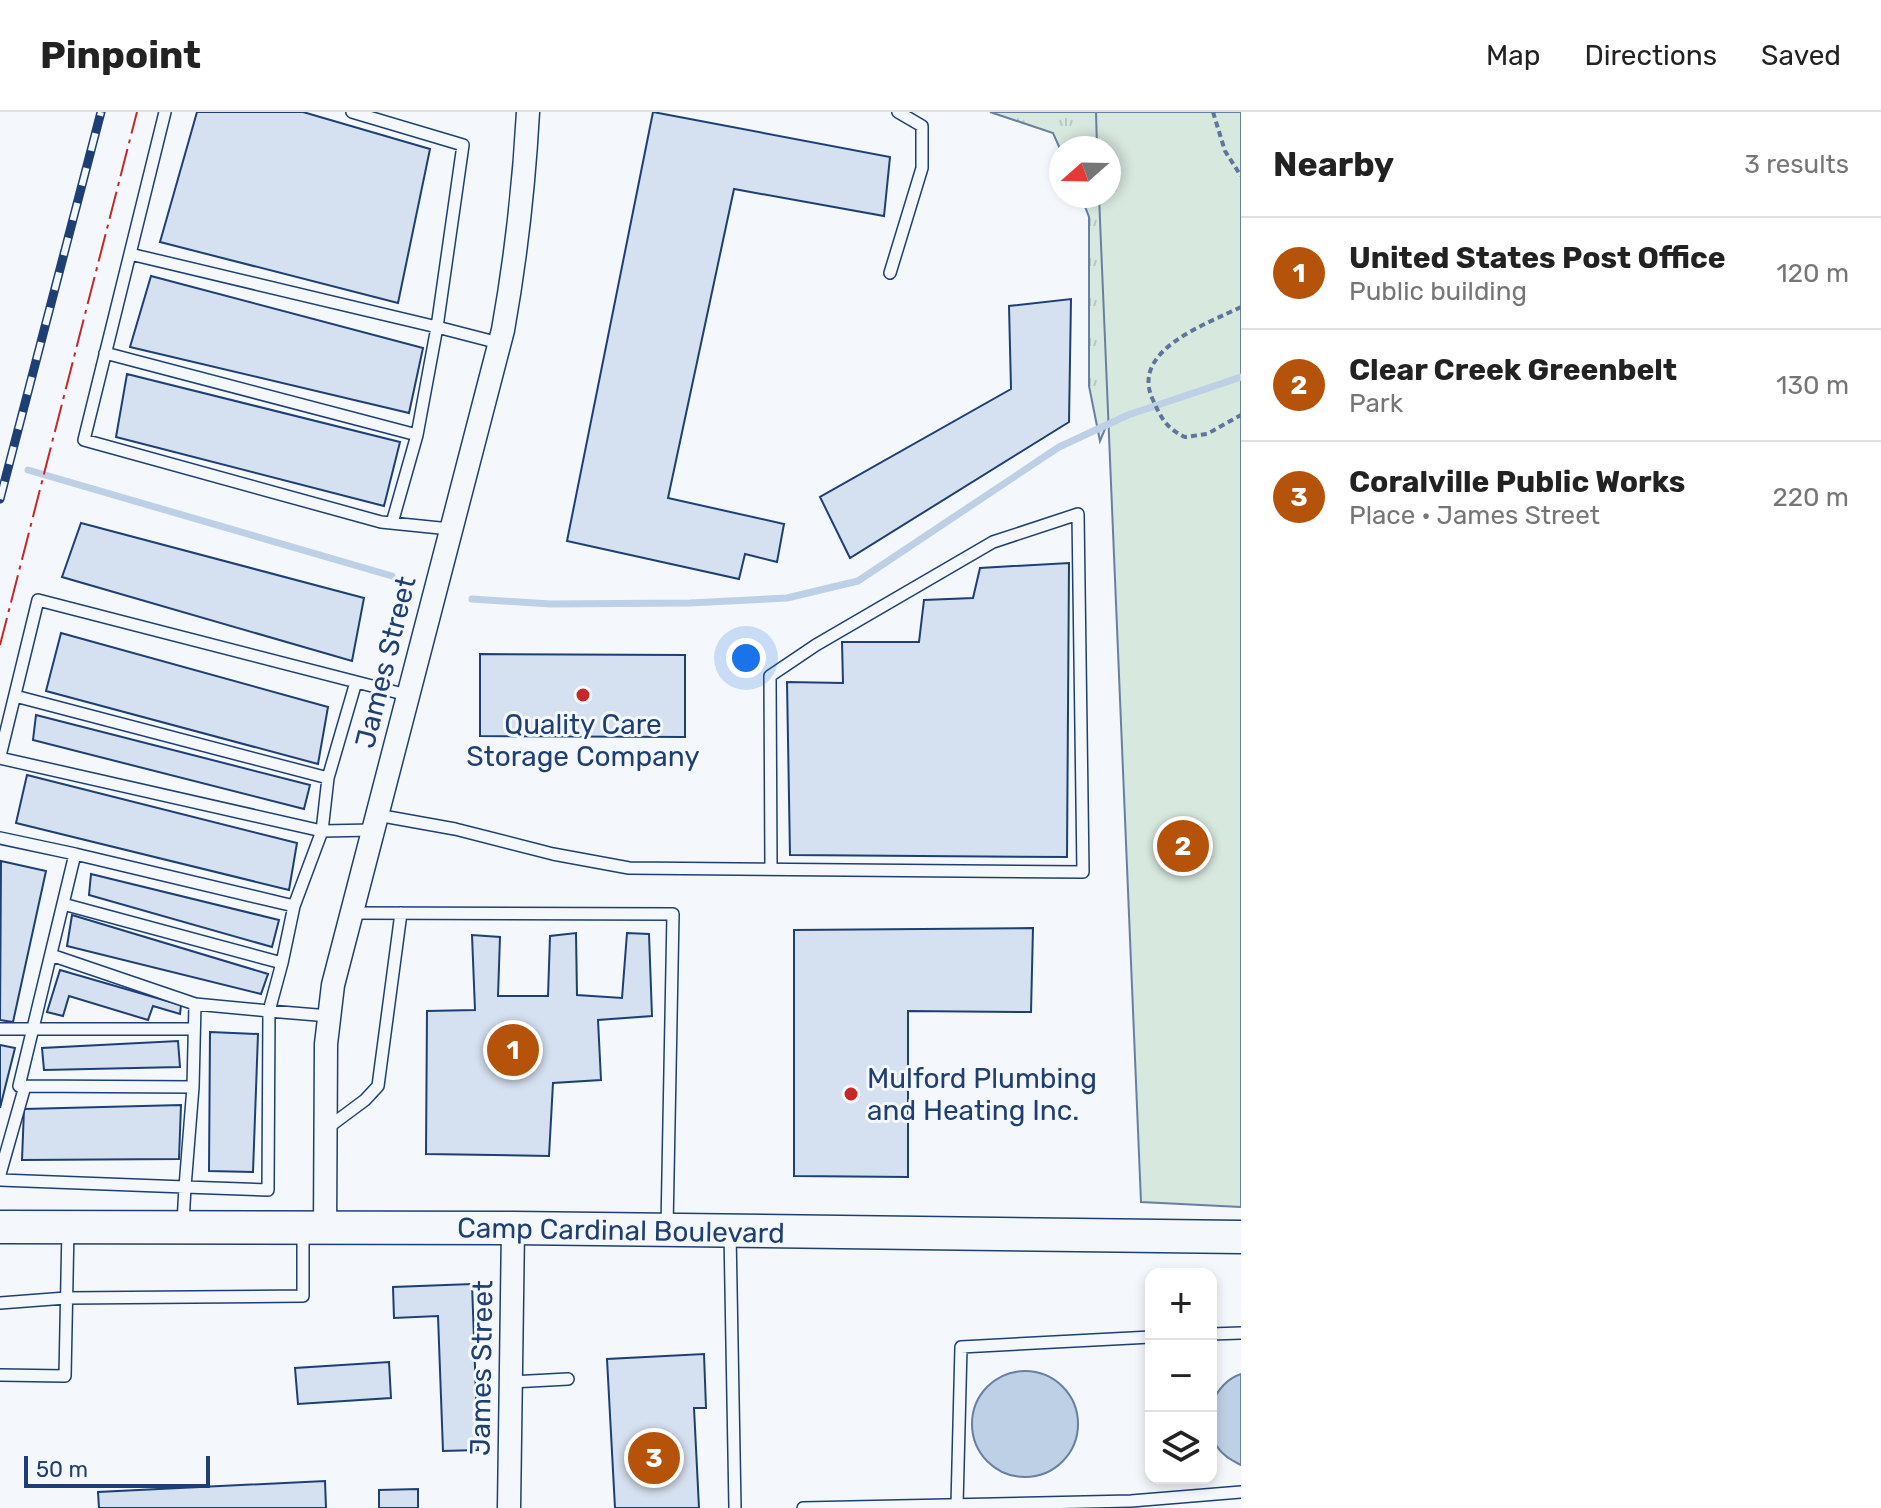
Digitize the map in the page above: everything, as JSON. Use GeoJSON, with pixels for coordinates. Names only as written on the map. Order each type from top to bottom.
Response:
{"type":"FeatureCollection","features":[{"type":"Feature","properties":{"kind":"street","name":"James Street"},"geometry":{"type":"LineString","coordinates":[[314,1228],[326,1129],[326,1044],[333,985],[499,343],[516,256],[525,182],[528,112]]}},
{"type":"Feature","properties":{"kind":"street","name":"Camp Cardinal Boulevard"},"geometry":{"type":"LineString","coordinates":[[0,1227],[513,1228],[1241,1237]]}},
{"type":"Feature","properties":{"kind":"street","name":"James Street"},"geometry":{"type":"LineString","coordinates":[[509,1508],[513,1228]]}},
{"type":"Feature","properties":{"kind":"lane"},"geometry":{"type":"LineString","coordinates":[[165,112],[84,440],[392,523],[450,529]]}},
{"type":"Feature","properties":{"kind":"lane"},"geometry":{"type":"LineString","coordinates":[[352,112],[463,145],[437,327],[417,435],[392,523]]}},
{"type":"Feature","properties":{"kind":"lane"},"geometry":{"type":"LineString","coordinates":[[890,273],[922,168],[922,126],[898,112]]}},
{"type":"Feature","properties":{"kind":"lane"},"geometry":{"type":"LineString","coordinates":[[130,254],[499,343]]}},
{"type":"Feature","properties":{"kind":"lane"},"geometry":{"type":"LineString","coordinates":[[105,353],[417,435]]}},
{"type":"Feature","properties":{"kind":"lane"},"geometry":{"type":"LineString","coordinates":[[407,695],[38,600],[0,757],[322,831],[375,822],[455,829],[553,854],[629,868],[1083,872],[1078,514],[993,542],[816,645],[770,676],[771,868]]}},
{"type":"Feature","properties":{"kind":"lane"},"geometry":{"type":"LineString","coordinates":[[0,1180],[268,1190],[269,1011],[294,906],[322,831],[328,778],[356,682]]}},
{"type":"Feature","properties":{"kind":"lane"},"geometry":{"type":"LineString","coordinates":[[15,696],[328,778]]}},
{"type":"Feature","properties":{"kind":"lane"},"geometry":{"type":"LineString","coordinates":[[0,838],[294,906]]}},
{"type":"Feature","properties":{"kind":"lane"},"geometry":{"type":"LineString","coordinates":[[75,854],[19,1086],[193,1087]]}},
{"type":"Feature","properties":{"kind":"lane"},"geometry":{"type":"LineString","coordinates":[[63,904],[282,963]]}},
{"type":"Feature","properties":{"kind":"lane"},"geometry":{"type":"LineString","coordinates":[[352,913],[673,914],[667,1231]]}},
{"type":"Feature","properties":{"kind":"lane"},"geometry":{"type":"LineString","coordinates":[[326,1129],[365,1100],[378,1086],[401,913]]}},
{"type":"Feature","properties":{"kind":"lane"},"geometry":{"type":"LineString","coordinates":[[51,955],[195,1004],[329,1016]]}},
{"type":"Feature","properties":{"kind":"lane"},"geometry":{"type":"LineString","coordinates":[[182,1228],[193,1087],[195,1004]]}},
{"type":"Feature","properties":{"kind":"lane"},"geometry":{"type":"LineString","coordinates":[[0,1029],[194,1029]]}},
{"type":"Feature","properties":{"kind":"lane"},"geometry":{"type":"LineString","coordinates":[[0,1174],[25,1086]]}},
{"type":"Feature","properties":{"kind":"lane"},"geometry":{"type":"LineString","coordinates":[[0,1375],[65,1376],[68,1228]]}},
{"type":"Feature","properties":{"kind":"lane"},"geometry":{"type":"LineString","coordinates":[[0,1303],[66,1298],[303,1296],[314,1228]]}},
{"type":"Feature","properties":{"kind":"lane"},"geometry":{"type":"LineString","coordinates":[[730,1232],[735,1508]]}},
{"type":"Feature","properties":{"kind":"lane"},"geometry":{"type":"LineString","coordinates":[[1217,1334],[1241,1333]]}},
{"type":"Feature","properties":{"kind":"lane"},"geometry":{"type":"LineString","coordinates":[[957,1505],[961,1347],[1145,1337]]}},
{"type":"Feature","properties":{"kind":"lane"},"geometry":{"type":"LineString","coordinates":[[511,1382],[568,1379]]}},
{"type":"Feature","properties":{"kind":"lane"},"geometry":{"type":"LineString","coordinates":[[803,1508],[1131,1501],[1241,1492]]}},
{"type":"Feature","properties":{"kind":"path"},"geometry":{"type":"LineString","coordinates":[[1213,112],[1225,151],[1241,176]]}},
{"type":"Feature","properties":{"kind":"path"},"geometry":{"type":"LineString","coordinates":[[1241,307],[1170,343],[1151,370],[1147,388],[1164,423],[1185,437],[1207,434],[1241,415]]}},
{"type":"Feature","properties":{"kind":"green space"},"geometry":{"type":"Polygon","coordinates":[[[990,112],[1125,112],[1139,347],[1100,441],[1089,386],[1089,217],[1086,208],[1121,208],[1121,136],[1054,136],[990,112]]]}},
{"type":"Feature","properties":{"kind":"green space"},"geometry":{"type":"Polygon","coordinates":[[[1096,112],[1241,112],[1241,1207],[1141,1202],[1100,208],[1121,208],[1121,136],[1097,136],[1096,112]]]}},
{"type":"Feature","properties":{"kind":"water"},"geometry":{"type":"Polygon","coordinates":[[[1025,1371],[1045,1375],[1063,1386],[1074,1404],[1078,1424],[1074,1444],[1063,1462],[1045,1473],[1025,1477],[1005,1473],[987,1462],[976,1444],[972,1424],[976,1404],[987,1386],[1005,1375],[1025,1371]]]}},
{"type":"Feature","properties":{"kind":"water"},"geometry":{"type":"Polygon","coordinates":[[[1241,1374],[1241,1465],[1217,1447],[1217,1394],[1241,1374]]]}},
{"type":"Feature","properties":{"kind":"building"},"geometry":{"type":"Polygon","coordinates":[[[197,112],[303,112],[430,149],[398,303],[160,242],[197,112]]]}},
{"type":"Feature","properties":{"kind":"building"},"geometry":{"type":"Polygon","coordinates":[[[653,112],[890,157],[884,216],[734,189],[668,498],[784,524],[777,562],[745,554],[739,579],[567,541],[653,112]]]}},
{"type":"Feature","properties":{"kind":"building"},"geometry":{"type":"Polygon","coordinates":[[[151,276],[423,348],[409,413],[130,347],[151,276]]]}},
{"type":"Feature","properties":{"kind":"building"},"geometry":{"type":"Polygon","coordinates":[[[1071,299],[1069,422],[850,558],[820,497],[1011,389],[1009,306],[1071,299]]]}},
{"type":"Feature","properties":{"kind":"building"},"geometry":{"type":"Polygon","coordinates":[[[127,374],[400,442],[384,506],[116,437],[127,374]]]}},
{"type":"Feature","properties":{"kind":"building"},"geometry":{"type":"Polygon","coordinates":[[[81,523],[364,598],[352,661],[62,577],[81,523]]]}},
{"type":"Feature","properties":{"kind":"building"},"geometry":{"type":"Polygon","coordinates":[[[1069,563],[1067,857],[790,855],[787,682],[843,683],[842,642],[919,642],[924,600],[973,598],[980,568],[1069,563]]]}},
{"type":"Feature","properties":{"kind":"building"},"geometry":{"type":"Polygon","coordinates":[[[61,633],[328,707],[318,764],[46,691],[61,633]]]}},
{"type":"Feature","properties":{"kind":"building","name":"Quality Care Storage Company"},"geometry":{"type":"Polygon","coordinates":[[[480,654],[685,655],[685,737],[480,736],[480,654]]]}},
{"type":"Feature","properties":{"kind":"building"},"geometry":{"type":"Polygon","coordinates":[[[36,715],[310,785],[304,809],[33,740],[36,715]]]}},
{"type":"Feature","properties":{"kind":"building"},"geometry":{"type":"Polygon","coordinates":[[[27,775],[297,843],[289,890],[16,823],[27,775]]]}},
{"type":"Feature","properties":{"kind":"building"},"geometry":{"type":"Polygon","coordinates":[[[1,861],[46,871],[13,1022],[0,1020],[1,861]]]}},
{"type":"Feature","properties":{"kind":"building"},"geometry":{"type":"Polygon","coordinates":[[[91,874],[279,920],[272,947],[89,895],[91,874]]]}},
{"type":"Feature","properties":{"kind":"building"},"geometry":{"type":"Polygon","coordinates":[[[72,915],[268,974],[261,994],[67,946],[72,915]]]}},
{"type":"Feature","properties":{"kind":"building","name":"Mulford Plumbing and Heating Inc."},"geometry":{"type":"Polygon","coordinates":[[[1033,928],[1031,1012],[908,1011],[908,1177],[794,1176],[794,930],[1033,928]]]}},
{"type":"Feature","properties":{"kind":"building"},"geometry":{"type":"Polygon","coordinates":[[[576,933],[577,995],[622,998],[627,933],[649,934],[652,1016],[598,1020],[601,1080],[553,1083],[549,1156],[426,1154],[427,1011],[475,1010],[472,935],[500,937],[498,996],[548,996],[550,936],[576,933]]]}},
{"type":"Feature","properties":{"kind":"building"},"geometry":{"type":"Polygon","coordinates":[[[60,970],[181,1005],[180,1014],[153,1006],[148,1020],[69,996],[63,1016],[47,1012],[60,970]]]}},
{"type":"Feature","properties":{"kind":"building"},"geometry":{"type":"Polygon","coordinates":[[[210,1032],[258,1034],[253,1172],[209,1171],[210,1032]]]}},
{"type":"Feature","properties":{"kind":"building"},"geometry":{"type":"Polygon","coordinates":[[[178,1041],[180,1067],[44,1070],[42,1048],[178,1041]]]}},
{"type":"Feature","properties":{"kind":"building"},"geometry":{"type":"Polygon","coordinates":[[[0,1045],[15,1048],[0,1108],[0,1045]]]}},
{"type":"Feature","properties":{"kind":"building"},"geometry":{"type":"Polygon","coordinates":[[[181,1105],[179,1159],[22,1160],[24,1109],[181,1105]]]}},
{"type":"Feature","properties":{"kind":"building"},"geometry":{"type":"Polygon","coordinates":[[[472,1284],[478,1450],[443,1451],[438,1316],[394,1318],[393,1287],[472,1284]]]}},
{"type":"Feature","properties":{"kind":"building"},"geometry":{"type":"Polygon","coordinates":[[[704,1354],[706,1408],[694,1408],[699,1508],[615,1508],[607,1359],[704,1354]]]}},
{"type":"Feature","properties":{"kind":"building"},"geometry":{"type":"Polygon","coordinates":[[[389,1362],[391,1398],[298,1404],[295,1368],[389,1362]]]}},
{"type":"Feature","properties":{"kind":"building"},"geometry":{"type":"Polygon","coordinates":[[[325,1481],[326,1508],[99,1508],[98,1492],[325,1481]]]}},
{"type":"Feature","properties":{"kind":"building"},"geometry":{"type":"Polygon","coordinates":[[[418,1489],[418,1508],[379,1508],[379,1490],[418,1489]]]}},
{"type":"Feature","properties":{"kind":"waterway"},"geometry":{"type":"LineString","coordinates":[[472,599],[550,604],[690,603],[787,598],[858,581],[1059,447],[1128,415],[1241,377]]}},
{"type":"Feature","properties":{"kind":"waterway"},"geometry":{"type":"LineString","coordinates":[[28,470],[392,576]]}},
{"type":"Feature","properties":{"kind":"railway"},"geometry":{"type":"LineString","coordinates":[[0,499],[101,112]]}},
{"type":"Feature","properties":{"kind":"power"},"geometry":{"type":"LineString","coordinates":[[0,645],[137,112]]}},
{"type":"Feature","properties":{"kind":"place","name":"Quality Care Storage Company"},"geometry":{"type":"Point","coordinates":[583,695]}},
{"type":"Feature","properties":{"kind":"place","name":"Clear Creek Greenbelt"},"geometry":{"type":"Point","coordinates":[1183,846]}},
{"type":"Feature","properties":{"kind":"place","name":"United States Post Office"},"geometry":{"type":"Point","coordinates":[513,1050]}},
{"type":"Feature","properties":{"kind":"place","name":"Mulford Plumbing and Heating Inc."},"geometry":{"type":"Point","coordinates":[851,1094]}},
{"type":"Feature","properties":{"kind":"place","name":"Coralville Public Works"},"geometry":{"type":"Point","coordinates":[654,1458]}}]}
